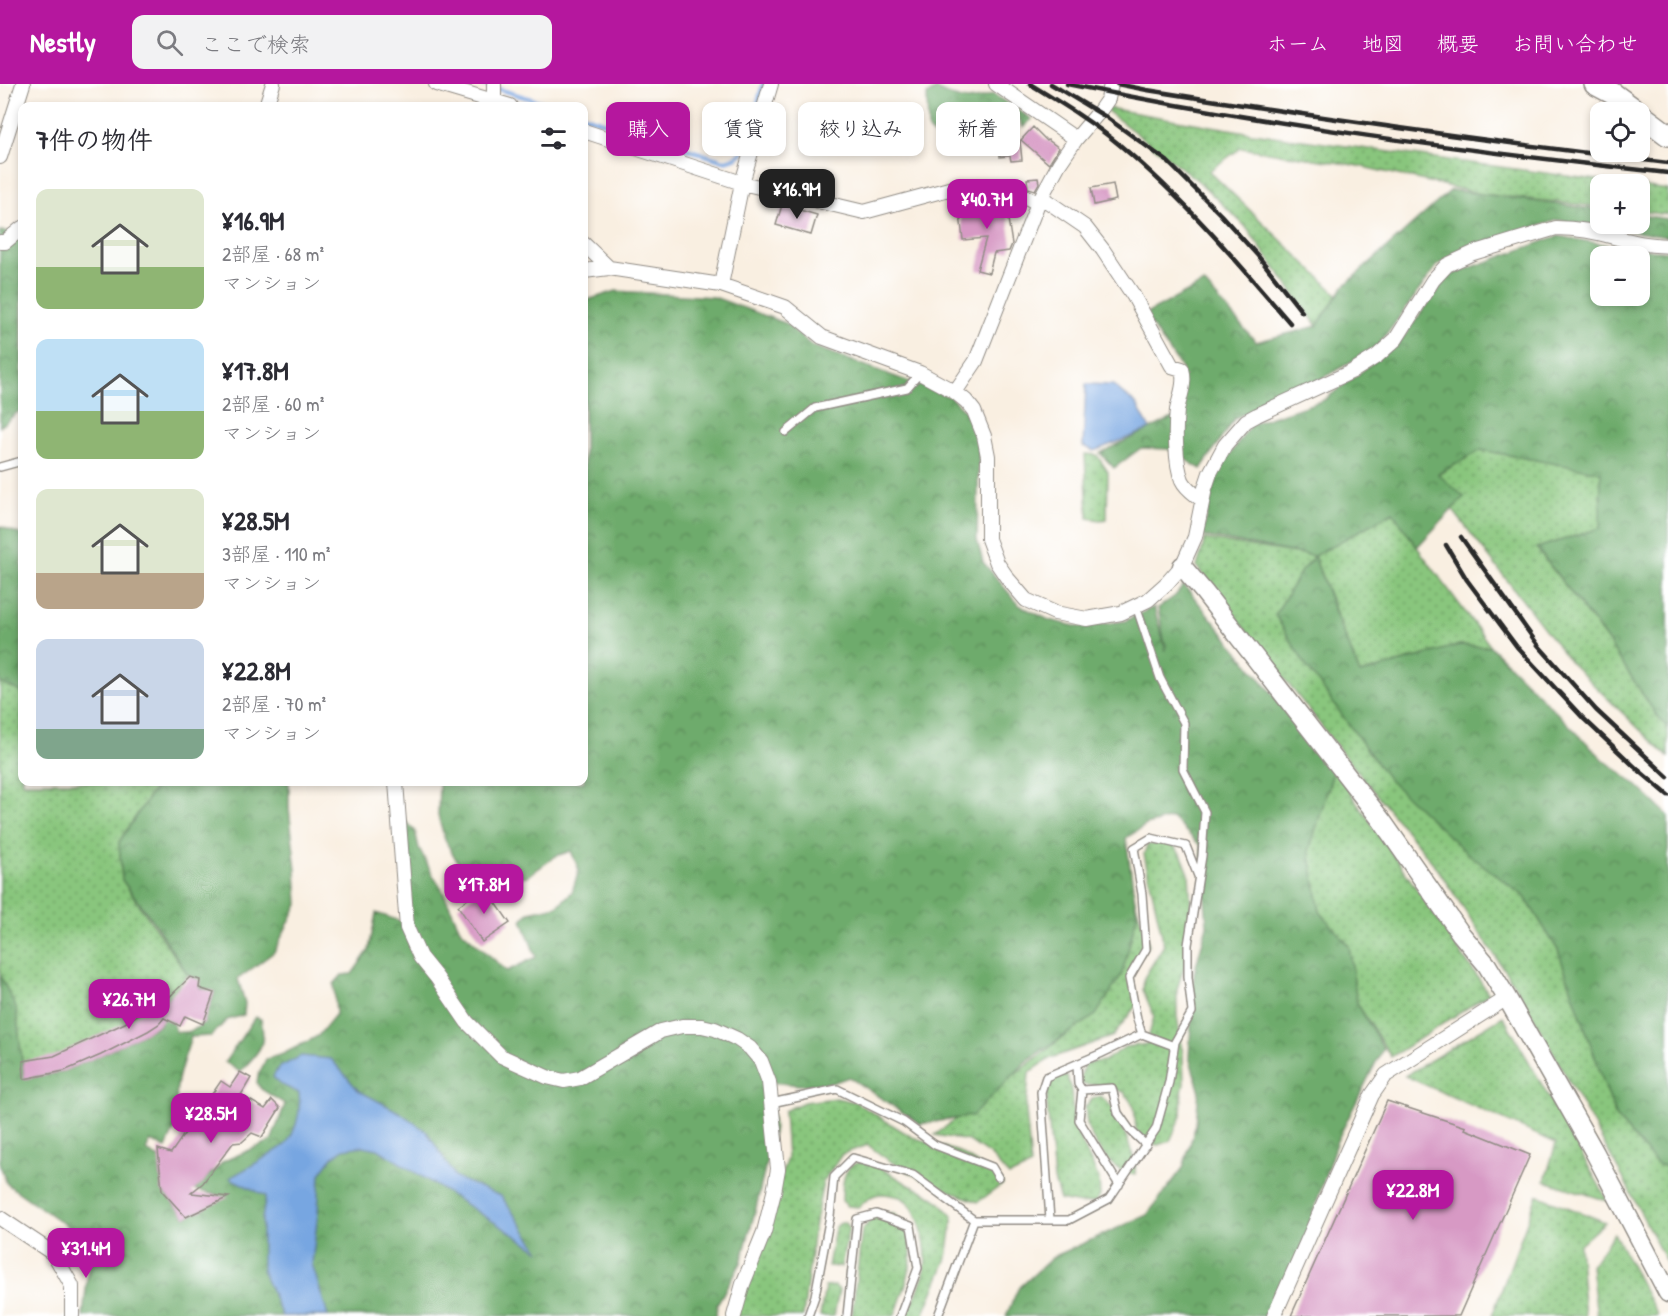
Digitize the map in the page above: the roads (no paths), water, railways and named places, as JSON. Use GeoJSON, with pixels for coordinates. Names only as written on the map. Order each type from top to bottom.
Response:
{"type":"FeatureCollection","features":[{"type":"Feature","properties":{"kind":"main road"},"geometry":{"type":"LineString","coordinates":[[1608,87],[1626,102]]}},
{"type":"Feature","properties":{"kind":"main road"},"geometry":{"type":"LineString","coordinates":[[1650,121],[1668,135]]}},
{"type":"Feature","properties":{"kind":"street"},"geometry":{"type":"LineString","coordinates":[[0,158],[23,84]]}},
{"type":"Feature","properties":{"kind":"street"},"geometry":{"type":"LineString","coordinates":[[267,102],[273,84]]}},
{"type":"Feature","properties":{"kind":"street"},"geometry":{"type":"LineString","coordinates":[[436,84],[488,102]]}},
{"type":"Feature","properties":{"kind":"street"},"geometry":{"type":"LineString","coordinates":[[494,84],[494,102]]}},
{"type":"Feature","properties":{"kind":"street"},"geometry":{"type":"LineString","coordinates":[[721,285],[742,183],[771,84]]}},
{"type":"Feature","properties":{"kind":"street"},"geometry":{"type":"LineString","coordinates":[[996,84],[1076,139]]}},
{"type":"Feature","properties":{"kind":"street"},"geometry":{"type":"LineString","coordinates":[[954,392],[976,361],[1040,200],[1059,164],[1108,99],[1111,84]]}},
{"type":"Feature","properties":{"kind":"street"},"geometry":{"type":"LineString","coordinates":[[588,132],[742,183],[864,212],[960,186],[1005,187],[1040,200],[1085,227],[1133,295],[1172,366],[1182,369],[1184,378],[1177,411],[1176,449],[1182,480],[1189,490],[1202,500]]}},
{"type":"Feature","properties":{"kind":"street"},"geometry":{"type":"LineString","coordinates":[[588,271],[609,268],[721,285],[785,307],[822,337],[920,373],[954,392],[974,411],[984,436],[988,456],[988,540],[997,563],[1026,600],[1055,613],[1087,619],[1120,613],[1136,606],[1148,600],[1167,583],[1182,566],[1195,537],[1210,473],[1224,445],[1237,429],[1257,415],[1353,371],[1377,356],[1396,339],[1433,280],[1447,265],[1473,253],[1556,228],[1593,231],[1637,243],[1668,246]]}},
{"type":"Feature","properties":{"kind":"street"},"geometry":{"type":"LineString","coordinates":[[0,242],[5,242],[18,231]]}},
{"type":"Feature","properties":{"kind":"street"},"geometry":{"type":"LineString","coordinates":[[588,248],[609,268]]}},
{"type":"Feature","properties":{"kind":"street"},"geometry":{"type":"LineString","coordinates":[[1182,566],[1382,821],[1461,934],[1487,965],[1595,1153],[1668,1293]]}},
{"type":"Feature","properties":{"kind":"street"},"geometry":{"type":"LineString","coordinates":[[396,786],[407,928],[420,957],[467,1022],[501,1056],[547,1077],[564,1081],[580,1078],[661,1031],[682,1026],[702,1026],[737,1039],[750,1048],[761,1061],[769,1082],[778,1169],[764,1232],[743,1284],[734,1316]]}},
{"type":"Feature","properties":{"kind":"street"},"geometry":{"type":"LineString","coordinates":[[1274,1316],[1372,1095],[1386,1075],[1507,998]]}},
{"type":"Feature","properties":{"kind":"street"},"geometry":{"type":"LineString","coordinates":[[0,1218],[54,1254],[72,1286],[72,1316]]}},
{"type":"Feature","properties":{"kind":"lane"},"geometry":{"type":"LineString","coordinates":[[786,432],[815,408],[907,388],[920,373]]}},
{"type":"Feature","properties":{"kind":"lane"},"geometry":{"type":"LineString","coordinates":[[0,467],[18,462]]}},
{"type":"Feature","properties":{"kind":"lane"},"geometry":{"type":"LineString","coordinates":[[808,1316],[815,1296],[826,1239],[834,1177],[853,1158],[913,1175],[974,1220],[1069,1220],[1109,1199],[1156,1129],[1169,1082],[1175,1042],[1192,1012],[1188,976],[1188,945],[1202,856],[1205,812],[1183,769],[1184,723],[1160,678],[1136,606]]}},
{"type":"Feature","properties":{"kind":"lane"},"geometry":{"type":"LineString","coordinates":[[1142,1034],[1129,978],[1146,949],[1142,894],[1134,848],[1151,838],[1186,846],[1198,876]]}},
{"type":"Feature","properties":{"kind":"lane"},"geometry":{"type":"LineString","coordinates":[[1050,1220],[1041,1092],[1046,1077],[1142,1034],[1174,1046]]}},
{"type":"Feature","properties":{"kind":"lane"},"geometry":{"type":"LineString","coordinates":[[1077,1064],[1078,1084],[1082,1090],[1079,1120],[1119,1185]]}},
{"type":"Feature","properties":{"kind":"lane"},"geometry":{"type":"LineString","coordinates":[[1082,1090],[1112,1088],[1118,1113],[1130,1130],[1146,1144]]}},
{"type":"Feature","properties":{"kind":"lane"},"geometry":{"type":"LineString","coordinates":[[771,1103],[837,1089],[904,1122],[935,1145],[992,1167],[998,1177]]}},
{"type":"Feature","properties":{"kind":"lane"},"geometry":{"type":"LineString","coordinates":[[847,1316],[857,1219],[876,1214],[911,1226],[918,1268],[900,1316]]}},
{"type":"Feature","properties":{"kind":"lane"},"geometry":{"type":"LineString","coordinates":[[938,1316],[974,1220]]}},
{"type":"Feature","properties":{"kind":"water"},"geometry":{"type":"Polygon","coordinates":[[[1086,384],[1113,385],[1137,405],[1150,429],[1094,451],[1083,446],[1086,384]]]}},
{"type":"Feature","properties":{"kind":"water"},"geometry":{"type":"Polygon","coordinates":[[[301,1056],[331,1059],[359,1091],[399,1112],[427,1132],[456,1178],[501,1196],[540,1251],[378,1149],[363,1146],[343,1149],[331,1159],[320,1174],[312,1264],[328,1316],[282,1316],[262,1270],[262,1219],[266,1196],[230,1178],[287,1143],[298,1119],[299,1093],[280,1084],[273,1077],[278,1068],[301,1056]]]}},
{"type":"Feature","properties":{"kind":"waterway"},"geometry":{"type":"LineString","coordinates":[[482,84],[541,102]]}},
{"type":"Feature","properties":{"kind":"waterway"},"geometry":{"type":"LineString","coordinates":[[758,102],[763,84]]}},
{"type":"Feature","properties":{"kind":"waterway"},"geometry":{"type":"LineString","coordinates":[[588,117],[702,154]]}},
{"type":"Feature","properties":{"kind":"waterway"},"geometry":{"type":"LineString","coordinates":[[708,156],[724,161],[738,156]]}},
{"type":"Feature","properties":{"kind":"railway"},"geometry":{"type":"LineString","coordinates":[[1030,84],[1100,129],[1167,187],[1290,323]]}},
{"type":"Feature","properties":{"kind":"railway"},"geometry":{"type":"LineString","coordinates":[[1051,84],[1106,117],[1167,161],[1258,256],[1302,312]]}},
{"type":"Feature","properties":{"kind":"railway"},"geometry":{"type":"LineString","coordinates":[[1067,84],[1142,99],[1367,136],[1668,173]]}},
{"type":"Feature","properties":{"kind":"railway"},"geometry":{"type":"LineString","coordinates":[[1117,84],[1342,120],[1668,163]]}},
{"type":"Feature","properties":{"kind":"railway"},"geometry":{"type":"LineString","coordinates":[[1461,537],[1538,645],[1596,710],[1668,777]]}},
{"type":"Feature","properties":{"kind":"railway"},"geometry":{"type":"LineString","coordinates":[[1446,545],[1467,580],[1517,647],[1583,718],[1668,795]]}}]}
